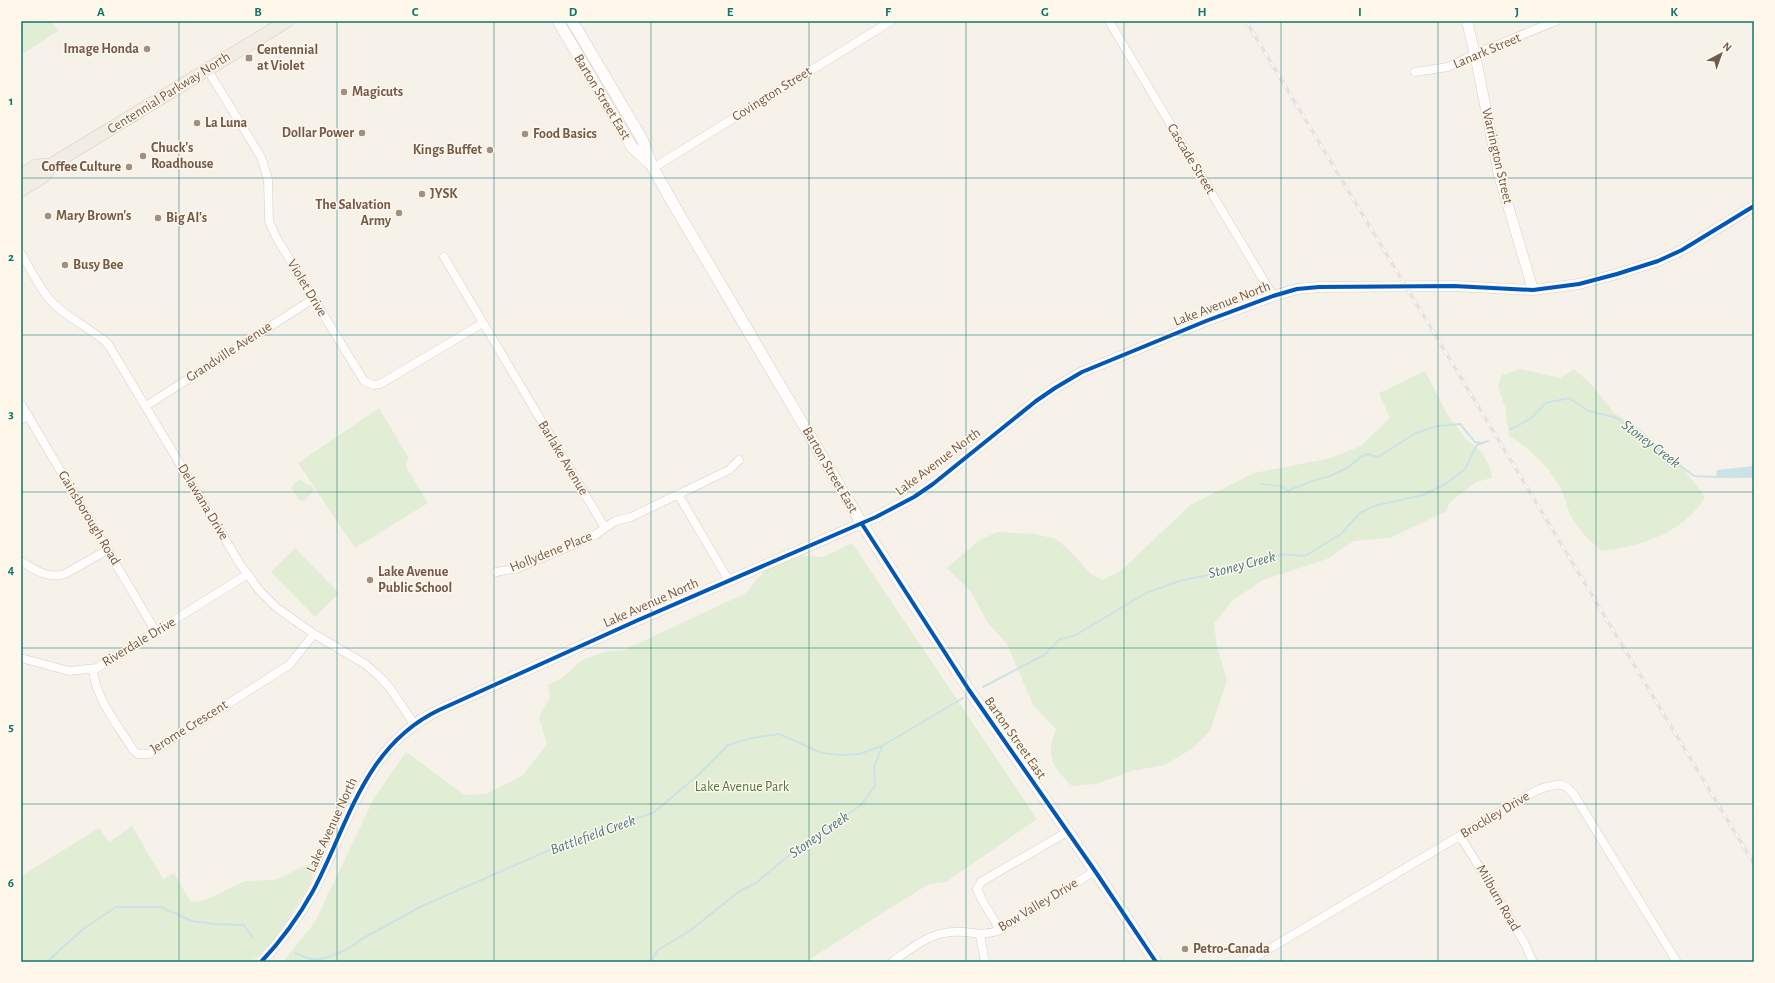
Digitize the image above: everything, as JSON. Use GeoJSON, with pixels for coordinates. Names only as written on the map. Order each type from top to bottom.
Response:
{"type":"FeatureCollection","features":[{"type":"Feature","properties":{"kind":"main road","name":"Centennial Parkway North"},"geometry":{"type":"LineString","coordinates":[[21,190],[44,176],[51,165],[287,21]]}},
{"type":"Feature","properties":{"kind":"main road","name":"Barton Street East"},"geometry":{"type":"LineString","coordinates":[[558,21],[632,147],[653,168]]}},
{"type":"Feature","properties":{"kind":"main road","name":"Barton Street East"},"geometry":{"type":"LineString","coordinates":[[572,21],[642,139],[653,168],[862,524],[969,690],[1095,871],[1156,962]]}},
{"type":"Feature","properties":{"kind":"main road","name":"Centennial Parkway North"},"geometry":{"type":"LineString","coordinates":[[21,176],[36,166],[51,165]]}},
{"type":"Feature","properties":{"kind":"street","name":"Covington Street"},"geometry":{"type":"LineString","coordinates":[[653,168],[892,21]]}},
{"type":"Feature","properties":{"kind":"street","name":"Cascade Street"},"geometry":{"type":"LineString","coordinates":[[1109,21],[1273,296]]}},
{"type":"Feature","properties":{"kind":"street","name":"Warrington Street"},"geometry":{"type":"LineString","coordinates":[[1467,21],[1499,175],[1533,290]]}},
{"type":"Feature","properties":{"kind":"street","name":"Lanark Street"},"geometry":{"type":"LineString","coordinates":[[1415,72],[1448,68],[1475,54],[1556,21]]}},
{"type":"Feature","properties":{"kind":"street","name":"Violet Drive"},"geometry":{"type":"LineString","coordinates":[[207,69],[260,154],[266,171],[268,214],[271,227],[313,299],[364,381],[372,386],[380,384],[483,323]]}},
{"type":"Feature","properties":{"kind":"street","name":"Lake Avenue North"},"geometry":{"type":"LineString","coordinates":[[261,962],[280,940],[304,907],[366,778],[389,747],[414,724],[439,710],[729,581],[862,524],[914,497],[956,466],[1036,401],[1079,374],[1206,321],[1273,296],[1297,290],[1319,287],[1454,286],[1533,290],[1579,284],[1658,261],[1682,250],[1754,206]]}},
{"type":"Feature","properties":{"kind":"street","name":"Delawana Drive"},"geometry":{"type":"LineString","coordinates":[[21,253],[49,299],[56,306],[97,334],[108,344],[204,505],[259,590],[277,608],[314,634],[365,664],[390,688],[414,724]]}},
{"type":"Feature","properties":{"kind":"street","name":"Barlake Avenue"},"geometry":{"type":"LineString","coordinates":[[444,257],[605,528]]}},
{"type":"Feature","properties":{"kind":"street","name":"Grandville Avenue"},"geometry":{"type":"LineString","coordinates":[[146,406],[313,299]]}},
{"type":"Feature","properties":{"kind":"street","name":"Gainsborough Road"},"geometry":{"type":"LineString","coordinates":[[21,404],[25,417],[156,632]]}},
{"type":"Feature","properties":{"kind":"street"},"geometry":{"type":"LineString","coordinates":[[605,528],[615,521],[631,517],[729,470],[739,460]]}},
{"type":"Feature","properties":{"kind":"street"},"geometry":{"type":"LineString","coordinates":[[678,494],[729,581]]}},
{"type":"Feature","properties":{"kind":"street","name":"Hollydene Place"},"geometry":{"type":"LineString","coordinates":[[496,572],[518,568],[582,541],[605,528]]}},
{"type":"Feature","properties":{"kind":"street"},"geometry":{"type":"LineString","coordinates":[[21,561],[42,574],[57,576],[65,574],[107,550]]}},
{"type":"Feature","properties":{"kind":"street","name":"Riverdale Drive"},"geometry":{"type":"LineString","coordinates":[[21,658],[69,671],[93,669],[156,632],[248,574]]}},
{"type":"Feature","properties":{"kind":"street","name":"Jerome Crescent"},"geometry":{"type":"LineString","coordinates":[[93,669],[102,700],[133,750],[138,754],[149,754],[289,665],[314,634]]}},
{"type":"Feature","properties":{"kind":"street","name":"Brockley Drive"},"geometry":{"type":"LineString","coordinates":[[1247,962],[1537,790],[1556,784],[1564,785],[1570,789],[1579,802],[1677,962]]}},
{"type":"Feature","properties":{"kind":"street"},"geometry":{"type":"LineString","coordinates":[[1000,930],[977,889],[981,882],[1067,832]]}},
{"type":"Feature","properties":{"kind":"street","name":"Milburn Road"},"geometry":{"type":"LineString","coordinates":[[1460,836],[1525,944],[1533,962]]}},
{"type":"Feature","properties":{"kind":"street","name":"Bow Valley Drive"},"geometry":{"type":"LineString","coordinates":[[892,962],[927,938],[936,934],[953,932],[980,935],[990,934],[1000,930],[1095,871]]}},
{"type":"Feature","properties":{"kind":"street"},"geometry":{"type":"LineString","coordinates":[[980,935],[985,962]]}},
{"type":"Feature","properties":{"kind":"green space"},"geometry":{"type":"Polygon","coordinates":[[[21,21],[51,21],[58,31],[21,55],[21,21]]]}},
{"type":"Feature","properties":{"kind":"green space"},"geometry":{"type":"Polygon","coordinates":[[[1521,369],[1560,378],[1574,369],[1592,385],[1614,413],[1639,428],[1682,467],[1705,497],[1686,520],[1660,536],[1631,546],[1602,551],[1580,530],[1570,514],[1559,485],[1549,471],[1524,446],[1509,436],[1505,407],[1498,386],[1502,375],[1521,369]]]}},
{"type":"Feature","properties":{"kind":"green space"},"geometry":{"type":"Polygon","coordinates":[[[1425,371],[1447,414],[1466,439],[1481,451],[1490,467],[1492,478],[1476,482],[1449,503],[1447,511],[1390,538],[1354,541],[1327,559],[1263,580],[1232,601],[1214,624],[1217,646],[1227,681],[1210,731],[1193,748],[1165,765],[1131,771],[1096,784],[1072,786],[1055,767],[1052,760],[1051,747],[1056,729],[1033,705],[1007,644],[988,623],[971,592],[947,568],[978,541],[997,532],[1035,534],[1056,539],[1069,550],[1091,574],[1103,580],[1123,569],[1194,503],[1254,473],[1331,458],[1361,446],[1390,418],[1379,393],[1425,371]]]}},
{"type":"Feature","properties":{"kind":"green space"},"geometry":{"type":"Polygon","coordinates":[[[379,408],[408,457],[406,467],[428,503],[355,548],[298,463],[379,408]]]}},
{"type":"Feature","properties":{"kind":"green space"},"geometry":{"type":"Polygon","coordinates":[[[298,480],[301,480],[308,485],[310,484],[314,490],[304,501],[299,500],[291,487],[298,480]]]}},
{"type":"Feature","properties":{"kind":"green space","name":"Lake Avenue Park"},"geometry":{"type":"Polygon","coordinates":[[[852,543],[1037,819],[946,882],[929,884],[805,962],[283,962],[315,922],[374,798],[406,752],[465,795],[486,794],[522,776],[547,744],[539,718],[550,697],[548,685],[562,678],[582,660],[604,652],[624,650],[746,593],[757,579],[774,563],[796,555],[823,557],[852,543]]]}},
{"type":"Feature","properties":{"kind":"green space"},"geometry":{"type":"Polygon","coordinates":[[[295,548],[339,593],[315,617],[271,572],[295,548]]]}},
{"type":"Feature","properties":{"kind":"green space"},"geometry":{"type":"Polygon","coordinates":[[[132,826],[163,879],[174,873],[191,902],[203,901],[245,881],[275,880],[318,860],[309,886],[277,936],[252,962],[21,962],[21,872],[23,875],[99,828],[109,842],[132,826]]]}},
{"type":"Feature","properties":{"kind":"water"},"geometry":{"type":"Polygon","coordinates":[[[1754,466],[1754,478],[1716,477],[1717,470],[1754,466]]]}},
{"type":"Feature","properties":{"kind":"waterway","name":"Stoney Creek"},"geometry":{"type":"LineString","coordinates":[[1511,429],[1530,419],[1546,403],[1569,398],[1589,411],[1617,418],[1694,476],[1718,477]]}},
{"type":"Feature","properties":{"kind":"waterway"},"geometry":{"type":"LineString","coordinates":[[1261,484],[1281,486],[1288,491],[1309,482],[1330,476],[1349,467],[1360,457],[1368,454],[1378,457],[1416,433],[1437,426],[1460,424],[1475,442],[1482,443]]}},
{"type":"Feature","properties":{"kind":"waterway","name":"Stoney Creek"},"geometry":{"type":"LineString","coordinates":[[983,687],[1044,655],[1060,639],[1074,636],[1146,593],[1179,581],[1227,571],[1283,554],[1305,556],[1341,534],[1360,513],[1374,506],[1423,495],[1447,483],[1465,469],[1477,445],[1488,441]]}},
{"type":"Feature","properties":{"kind":"waterway","name":"Battlefield Creek"},"geometry":{"type":"LineString","coordinates":[[295,953],[312,959],[331,956],[345,950],[360,940],[420,907],[588,833],[653,813],[696,777],[728,745],[752,738],[779,734],[822,753],[840,755],[859,754],[882,746],[963,698]]}},
{"type":"Feature","properties":{"kind":"waterway","name":"Stoney Creek"},"geometry":{"type":"LineString","coordinates":[[653,962],[652,959],[658,950],[691,930],[741,890],[756,883],[788,856],[861,805],[875,786],[874,767],[882,747]]}},
{"type":"Feature","properties":{"kind":"waterway","name":"Battlefield Creek"},"geometry":{"type":"LineString","coordinates":[[47,962],[83,929],[116,907],[161,907],[192,921],[214,924],[244,925],[253,938]]}},
{"type":"Feature","properties":{"kind":"railway"},"geometry":{"type":"LineString","coordinates":[[1246,21],[1754,864]]}},
{"type":"Feature","properties":{"kind":"cycle path"},"geometry":{"type":"LineString","coordinates":[[261,962],[283,937],[308,900],[326,865],[361,788],[376,765],[393,744],[414,725],[439,710],[636,621],[876,517],[914,497],[933,484],[1036,401],[1082,372],[1206,321],[1273,296],[1297,289],[1319,287],[1454,286],[1533,290],[1579,284],[1658,261],[1682,250],[1754,206]]}},
{"type":"Feature","properties":{"kind":"cycle path"},"geometry":{"type":"LineString","coordinates":[[862,524],[969,690],[1095,871],[1156,962]]}},
{"type":"Feature","properties":{"kind":"place","name":"Image Honda"},"geometry":{"type":"Point","coordinates":[147,49]}},
{"type":"Feature","properties":{"kind":"place","name":"Centennial at Violet"},"geometry":{"type":"Point","coordinates":[249,58]}},
{"type":"Feature","properties":{"kind":"place","name":"Magicuts"},"geometry":{"type":"Point","coordinates":[344,92]}},
{"type":"Feature","properties":{"kind":"place","name":"La Luna"},"geometry":{"type":"Point","coordinates":[197,123]}},
{"type":"Feature","properties":{"kind":"place","name":"Dollar Power"},"geometry":{"type":"Point","coordinates":[362,133]}},
{"type":"Feature","properties":{"kind":"place","name":"Food Basics"},"geometry":{"type":"Point","coordinates":[525,134]}},
{"type":"Feature","properties":{"kind":"place","name":"Kings Buffet"},"geometry":{"type":"Point","coordinates":[490,150]}},
{"type":"Feature","properties":{"kind":"place","name":"Chuck's Roadhouse"},"geometry":{"type":"Point","coordinates":[143,156]}},
{"type":"Feature","properties":{"kind":"place","name":"Coffee Culture"},"geometry":{"type":"Point","coordinates":[129,167]}},
{"type":"Feature","properties":{"kind":"place","name":"JYSK"},"geometry":{"type":"Point","coordinates":[422,194]}},
{"type":"Feature","properties":{"kind":"place","name":"The Salvation Army"},"geometry":{"type":"Point","coordinates":[399,213]}},
{"type":"Feature","properties":{"kind":"place","name":"Mary Brown's"},"geometry":{"type":"Point","coordinates":[48,216]}},
{"type":"Feature","properties":{"kind":"place","name":"Big Al's"},"geometry":{"type":"Point","coordinates":[158,218]}},
{"type":"Feature","properties":{"kind":"place","name":"Busy Bee"},"geometry":{"type":"Point","coordinates":[65,265]}},
{"type":"Feature","properties":{"kind":"place","name":"Lake Avenue Public School"},"geometry":{"type":"Point","coordinates":[370,580]}},
{"type":"Feature","properties":{"kind":"place","name":"Petro-Canada"},"geometry":{"type":"Point","coordinates":[1185,949]}}]}
